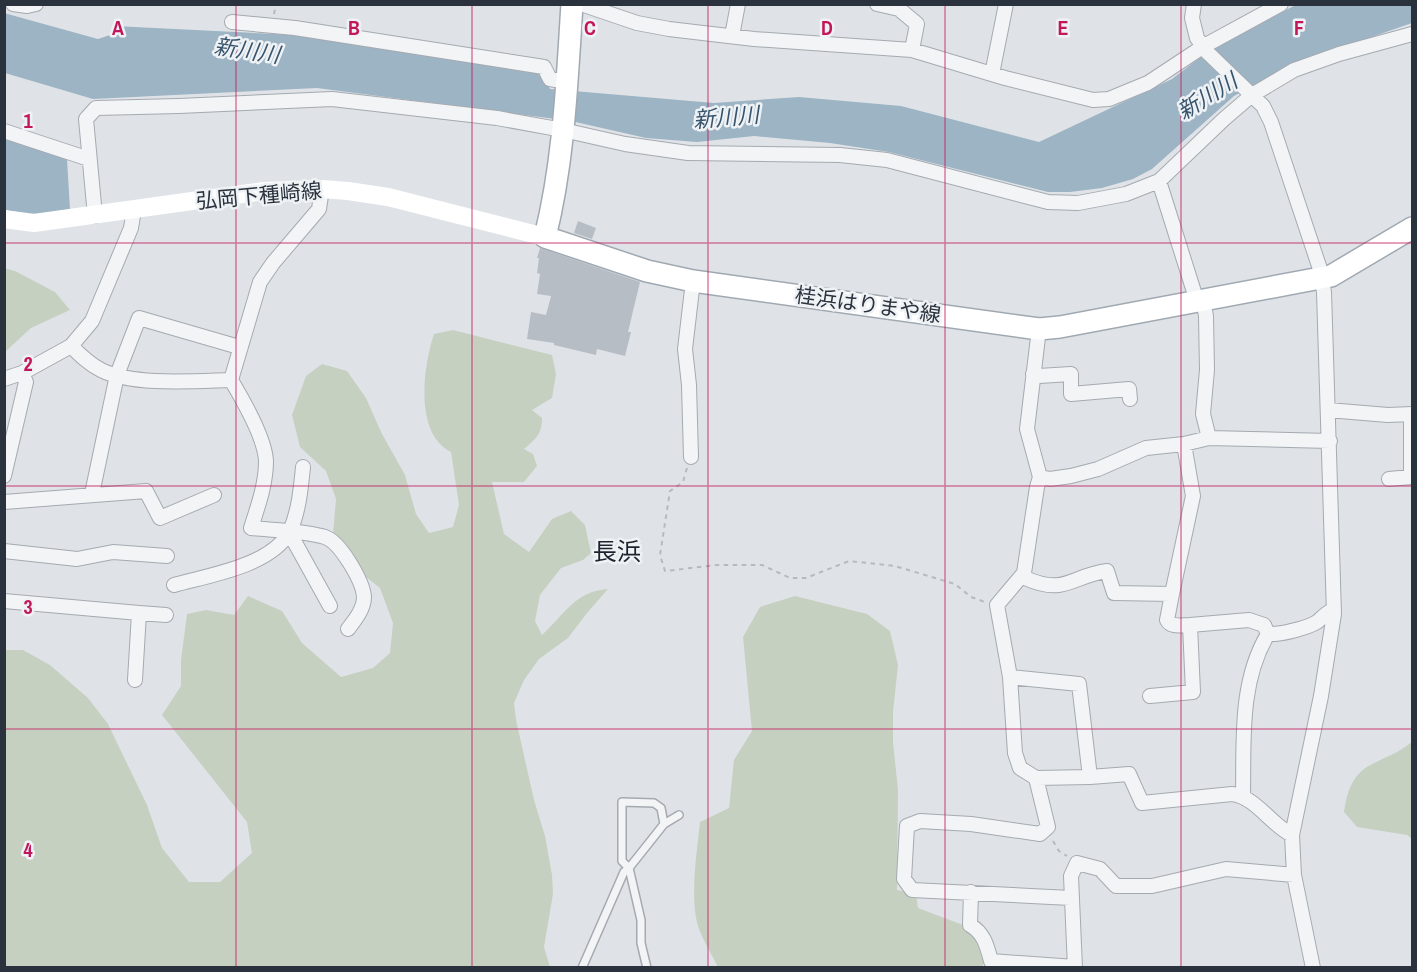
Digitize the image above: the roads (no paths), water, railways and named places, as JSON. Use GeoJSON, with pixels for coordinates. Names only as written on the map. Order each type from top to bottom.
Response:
{"type":"FeatureCollection","features":[{"type":"Feature","properties":{"kind":"main road"},"geometry":{"type":"LineString","coordinates":[[545,237],[563,127],[572,4]]}},
{"type":"Feature","properties":{"kind":"main road","name":"弘岡下種崎線"},"geometry":{"type":"LineString","coordinates":[[4,219],[33,223],[264,191],[322,189],[387,197],[545,237]]}},
{"type":"Feature","properties":{"kind":"main road","name":"桂浜はりまや線"},"geometry":{"type":"LineString","coordinates":[[545,237],[647,271],[693,281],[1039,329],[1322,278],[1336,274],[1413,228]]}},
{"type":"Feature","properties":{"kind":"street"},"geometry":{"type":"LineString","coordinates":[[13,4],[27,6],[36,4]]}},
{"type":"Feature","properties":{"kind":"street"},"geometry":{"type":"LineString","coordinates":[[581,4],[648,25],[732,36],[912,50],[992,74],[1094,100],[1108,99],[1148,82],[1281,4]]}},
{"type":"Feature","properties":{"kind":"street"},"geometry":{"type":"LineString","coordinates":[[732,36],[738,4]]}},
{"type":"Feature","properties":{"kind":"street"},"geometry":{"type":"LineString","coordinates":[[877,4],[899,9],[916,24],[912,50]]}},
{"type":"Feature","properties":{"kind":"street"},"geometry":{"type":"LineString","coordinates":[[992,74],[1006,4]]}},
{"type":"Feature","properties":{"kind":"street"},"geometry":{"type":"LineString","coordinates":[[1194,4],[1192,18],[1197,38],[1263,106],[1278,138],[1322,278],[1329,410],[1334,614],[1321,696],[1292,835],[1294,874],[1313,968]]}},
{"type":"Feature","properties":{"kind":"street"},"geometry":{"type":"LineString","coordinates":[[232,22],[295,28],[544,68],[550,79],[567,86]]}},
{"type":"Feature","properties":{"kind":"street"},"geometry":{"type":"LineString","coordinates":[[95,216],[86,119],[96,108],[332,99],[563,127],[625,144],[688,153],[840,155],[887,160],[1048,202],[1078,204],[1107,199],[1159,181],[1250,93],[1294,70],[1339,54],[1413,34]]}},
{"type":"Feature","properties":{"kind":"street"},"geometry":{"type":"LineString","coordinates":[[4,130],[90,159]]}},
{"type":"Feature","properties":{"kind":"street"},"geometry":{"type":"LineString","coordinates":[[1159,181],[1195,295],[1203,300],[1206,316],[1207,370],[1203,414],[1209,438]]}},
{"type":"Feature","properties":{"kind":"street"},"geometry":{"type":"LineString","coordinates":[[322,189],[319,209],[273,263],[260,282],[231,380],[261,441],[266,459],[262,495],[251,528],[326,537],[339,546],[361,580],[364,598],[360,613],[348,629]]}},
{"type":"Feature","properties":{"kind":"street"},"geometry":{"type":"LineString","coordinates":[[4,379],[22,373],[71,346],[92,321],[131,228],[134,210]]}},
{"type":"Feature","properties":{"kind":"street"},"geometry":{"type":"LineString","coordinates":[[691,457],[689,386],[685,349],[693,281]]}},
{"type":"Feature","properties":{"kind":"street"},"geometry":{"type":"LineString","coordinates":[[94,495],[93,489],[117,375],[139,318],[239,347]]}},
{"type":"Feature","properties":{"kind":"street"},"geometry":{"type":"LineString","coordinates":[[1039,329],[1027,429],[1040,477],[1024,578],[1057,586],[1107,572],[1113,593],[1172,594]]}},
{"type":"Feature","properties":{"kind":"street"},"geometry":{"type":"LineString","coordinates":[[71,346],[87,361],[102,370],[117,375],[154,381],[231,380]]}},
{"type":"Feature","properties":{"kind":"street"},"geometry":{"type":"LineString","coordinates":[[4,476],[26,382],[22,373]]}},
{"type":"Feature","properties":{"kind":"street"},"geometry":{"type":"LineString","coordinates":[[1033,374],[1039,376],[1071,375],[1071,394],[1129,388],[1130,399]]}},
{"type":"Feature","properties":{"kind":"street"},"geometry":{"type":"LineString","coordinates":[[1329,410],[1388,415],[1412,414],[1412,477],[1389,478]]}},
{"type":"Feature","properties":{"kind":"street"},"geometry":{"type":"LineString","coordinates":[[1040,477],[1050,479],[1071,476],[1098,469],[1146,448],[1184,444],[1209,438],[1330,441]]}},
{"type":"Feature","properties":{"kind":"street"},"geometry":{"type":"LineString","coordinates":[[1184,444],[1193,496],[1168,623],[1173,626],[1191,626],[1249,620],[1264,625],[1268,634],[1249,682],[1244,732],[1243,795]]}},
{"type":"Feature","properties":{"kind":"street"},"geometry":{"type":"LineString","coordinates":[[174,585],[259,560],[270,552],[289,532],[301,488],[303,467]]}},
{"type":"Feature","properties":{"kind":"street"},"geometry":{"type":"LineString","coordinates":[[4,502],[146,491],[160,518],[214,495]]}},
{"type":"Feature","properties":{"kind":"street"},"geometry":{"type":"LineString","coordinates":[[289,532],[330,606]]}},
{"type":"Feature","properties":{"kind":"street"},"geometry":{"type":"LineString","coordinates":[[4,551],[77,559],[113,552],[167,556]]}},
{"type":"Feature","properties":{"kind":"street"},"geometry":{"type":"LineString","coordinates":[[1024,573],[997,605],[1010,677],[1015,753],[1020,768],[1036,778],[1129,774],[1142,802],[1243,795],[1284,831],[1292,835]]}},
{"type":"Feature","properties":{"kind":"street"},"geometry":{"type":"LineString","coordinates":[[4,601],[166,615]]}},
{"type":"Feature","properties":{"kind":"street"},"geometry":{"type":"LineString","coordinates":[[1268,634],[1277,635],[1316,623],[1329,612],[1334,614]]}},
{"type":"Feature","properties":{"kind":"street"},"geometry":{"type":"LineString","coordinates":[[135,680],[139,613]]}},
{"type":"Feature","properties":{"kind":"street"},"geometry":{"type":"LineString","coordinates":[[1150,696],[1193,692],[1191,626]]}},
{"type":"Feature","properties":{"kind":"street"},"geometry":{"type":"LineString","coordinates":[[1010,677],[1079,684],[1090,777]]}},
{"type":"Feature","properties":{"kind":"street"},"geometry":{"type":"LineString","coordinates":[[1036,778],[1048,827],[1040,834],[971,824],[920,821],[907,826],[904,879],[912,890],[1071,898]]}},
{"type":"Feature","properties":{"kind":"street"},"geometry":{"type":"LineString","coordinates":[[972,892],[970,925],[986,942],[992,961],[1075,967],[1071,876],[1077,863],[1100,869],[1116,886],[1152,886],[1226,868],[1294,874]]}},
{"type":"Feature","properties":{"kind":"lane"},"geometry":{"type":"LineString","coordinates":[[646,968],[641,943],[642,920],[629,868],[622,861],[622,802],[654,803],[661,808],[664,824]]}},
{"type":"Feature","properties":{"kind":"lane"},"geometry":{"type":"LineString","coordinates":[[582,968],[624,872],[664,824],[679,815]]}},
{"type":"Feature","properties":{"kind":"water","name":"新川川"},"geometry":{"type":"Polygon","coordinates":[[[1296,5],[1412,5],[1412,23],[1288,66],[1234,96],[1152,169],[1133,179],[1102,188],[1070,192],[1048,192],[889,152],[830,143],[754,136],[697,142],[646,138],[571,121],[317,88],[93,99],[5,73],[4,13],[98,39],[110,35],[114,26],[316,36],[542,73],[550,89],[714,103],[799,97],[901,106],[1039,142],[1172,79],[1219,43],[1296,5]]]}},
{"type":"Feature","properties":{"kind":"water"},"geometry":{"type":"Polygon","coordinates":[[[5,138],[67,159],[70,210],[34,215],[5,210],[5,138]]]}},
{"type":"Feature","properties":{"kind":"district","name":"長浜"},"geometry":{"type":"Point","coordinates":[617,552]}}]}
